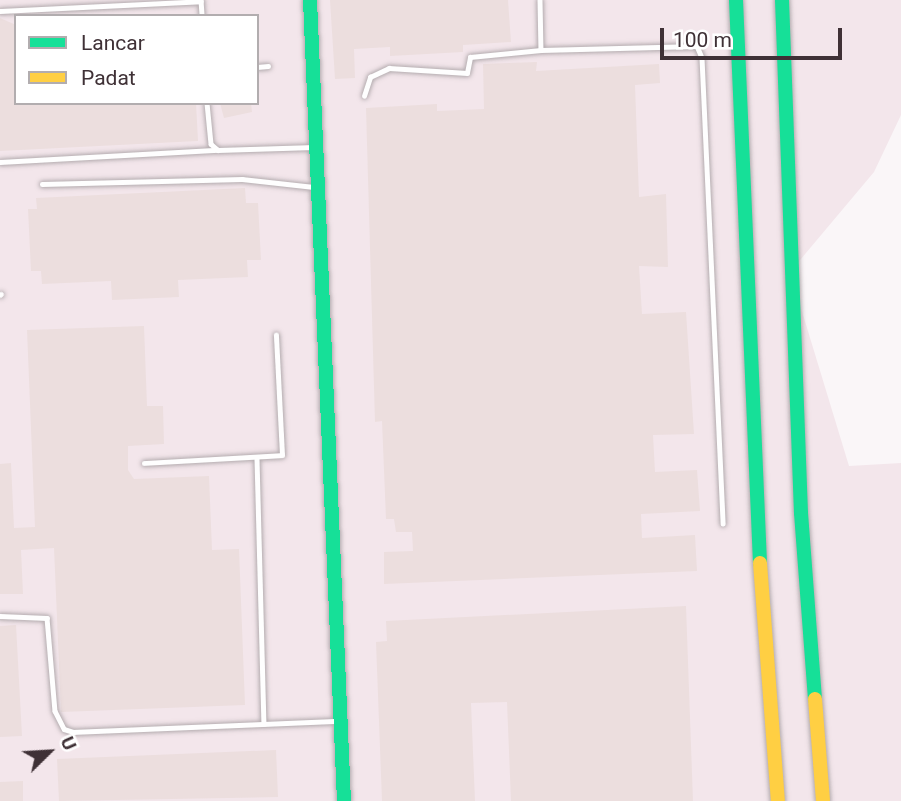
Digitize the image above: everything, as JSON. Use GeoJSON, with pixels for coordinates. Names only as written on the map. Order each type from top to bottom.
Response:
{"type":"FeatureCollection","features":[{"type":"Feature","properties":{"kind":"street"},"geometry":{"type":"LineString","coordinates":[[310,0],[344,801]]}},
{"type":"Feature","properties":{"kind":"street"},"geometry":{"type":"LineString","coordinates":[[736,0],[757,517],[778,801]]}},
{"type":"Feature","properties":{"kind":"street"},"geometry":{"type":"LineString","coordinates":[[782,0],[801,513],[823,801]]}},
{"type":"Feature","properties":{"kind":"lane"},"geometry":{"type":"LineString","coordinates":[[540,0],[541,50]]}},
{"type":"Feature","properties":{"kind":"lane"},"geometry":{"type":"LineString","coordinates":[[0,11],[201,1]]}},
{"type":"Feature","properties":{"kind":"lane"},"geometry":{"type":"LineString","coordinates":[[363,96],[370,77],[389,68],[467,74],[470,57],[541,50],[697,46],[702,58],[723,524]]}},
{"type":"Feature","properties":{"kind":"lane"},"geometry":{"type":"LineString","coordinates":[[259,67],[268,66]]}},
{"type":"Feature","properties":{"kind":"lane"},"geometry":{"type":"LineString","coordinates":[[207,105],[211,144],[218,150]]}},
{"type":"Feature","properties":{"kind":"lane"},"geometry":{"type":"LineString","coordinates":[[0,162],[315,147]]}},
{"type":"Feature","properties":{"kind":"lane"},"geometry":{"type":"LineString","coordinates":[[42,184],[242,179],[318,186]]}},
{"type":"Feature","properties":{"kind":"lane"},"geometry":{"type":"LineString","coordinates":[[144,463],[275,458],[285,447],[276,335]]}},
{"type":"Feature","properties":{"kind":"lane"},"geometry":{"type":"LineString","coordinates":[[257,459],[264,724]]}},
{"type":"Feature","properties":{"kind":"lane"},"geometry":{"type":"LineString","coordinates":[[0,617],[40,615],[50,622],[55,711],[64,729],[342,721]]}},
{"type":"Feature","properties":{"kind":"shaded area"},"geometry":{"type":"Polygon","coordinates":[[[0,0],[901,0],[901,115],[874,172],[790,272],[849,466],[901,463],[901,801],[0,801],[0,0]]]}},
{"type":"Feature","properties":{"kind":"building"},"geometry":{"type":"Polygon","coordinates":[[[330,0],[508,0],[511,42],[463,45],[463,52],[390,56],[390,47],[354,49],[355,78],[335,79],[330,0]]]}},
{"type":"Feature","properties":{"kind":"building"},"geometry":{"type":"Polygon","coordinates":[[[0,18],[14,24],[14,105],[196,105],[198,141],[0,151],[0,18]]]}},
{"type":"Feature","properties":{"kind":"building"},"geometry":{"type":"Polygon","coordinates":[[[537,62],[536,71],[659,64],[660,83],[635,85],[639,197],[666,194],[668,267],[639,266],[642,314],[686,312],[694,434],[653,435],[655,472],[697,470],[700,511],[641,514],[642,538],[695,535],[697,571],[384,584],[384,552],[413,551],[412,532],[396,532],[394,519],[386,519],[382,421],[375,422],[366,108],[437,104],[437,111],[484,109],[483,64],[537,62]]]}},
{"type":"Feature","properties":{"kind":"building"},"geometry":{"type":"Polygon","coordinates":[[[221,105],[251,105],[252,112],[224,118],[221,105]]]}},
{"type":"Feature","properties":{"kind":"building"},"geometry":{"type":"Polygon","coordinates":[[[245,188],[246,203],[258,203],[261,260],[247,260],[248,277],[178,280],[179,297],[112,300],[111,281],[42,284],[41,271],[31,271],[28,209],[37,209],[36,198],[245,188]]]}},
{"type":"Feature","properties":{"kind":"building"},"geometry":{"type":"Polygon","coordinates":[[[144,326],[147,406],[163,406],[164,444],[128,446],[128,470],[134,479],[209,476],[212,550],[239,549],[245,705],[61,712],[54,548],[21,550],[23,594],[0,594],[0,464],[11,463],[14,528],[35,527],[27,330],[144,326]]]}},
{"type":"Feature","properties":{"kind":"building"},"geometry":{"type":"Polygon","coordinates":[[[686,606],[693,801],[511,801],[507,702],[471,703],[475,801],[382,801],[376,642],[387,641],[386,621],[686,606]]]}},
{"type":"Feature","properties":{"kind":"building"},"geometry":{"type":"Polygon","coordinates":[[[16,625],[22,736],[0,737],[0,626],[16,625]]]}},
{"type":"Feature","properties":{"kind":"building"},"geometry":{"type":"Polygon","coordinates":[[[276,750],[278,797],[59,801],[57,759],[276,750]]]}},
{"type":"Feature","properties":{"kind":"building"},"geometry":{"type":"Polygon","coordinates":[[[23,781],[23,801],[0,801],[0,782],[23,781]]]}},
{"type":"Feature","properties":{"kind":"traffic: fast"},"geometry":{"type":"LineString","coordinates":[[310,0],[344,801]]}},
{"type":"Feature","properties":{"kind":"traffic: fast"},"geometry":{"type":"LineString","coordinates":[[736,0],[760,563]]}},
{"type":"Feature","properties":{"kind":"traffic: fast"},"geometry":{"type":"LineString","coordinates":[[782,0],[801,513],[815,699]]}},
{"type":"Feature","properties":{"kind":"traffic: slow"},"geometry":{"type":"LineString","coordinates":[[760,563],[778,801]]}},
{"type":"Feature","properties":{"kind":"traffic: slow"},"geometry":{"type":"LineString","coordinates":[[815,699],[823,801]]}}]}
